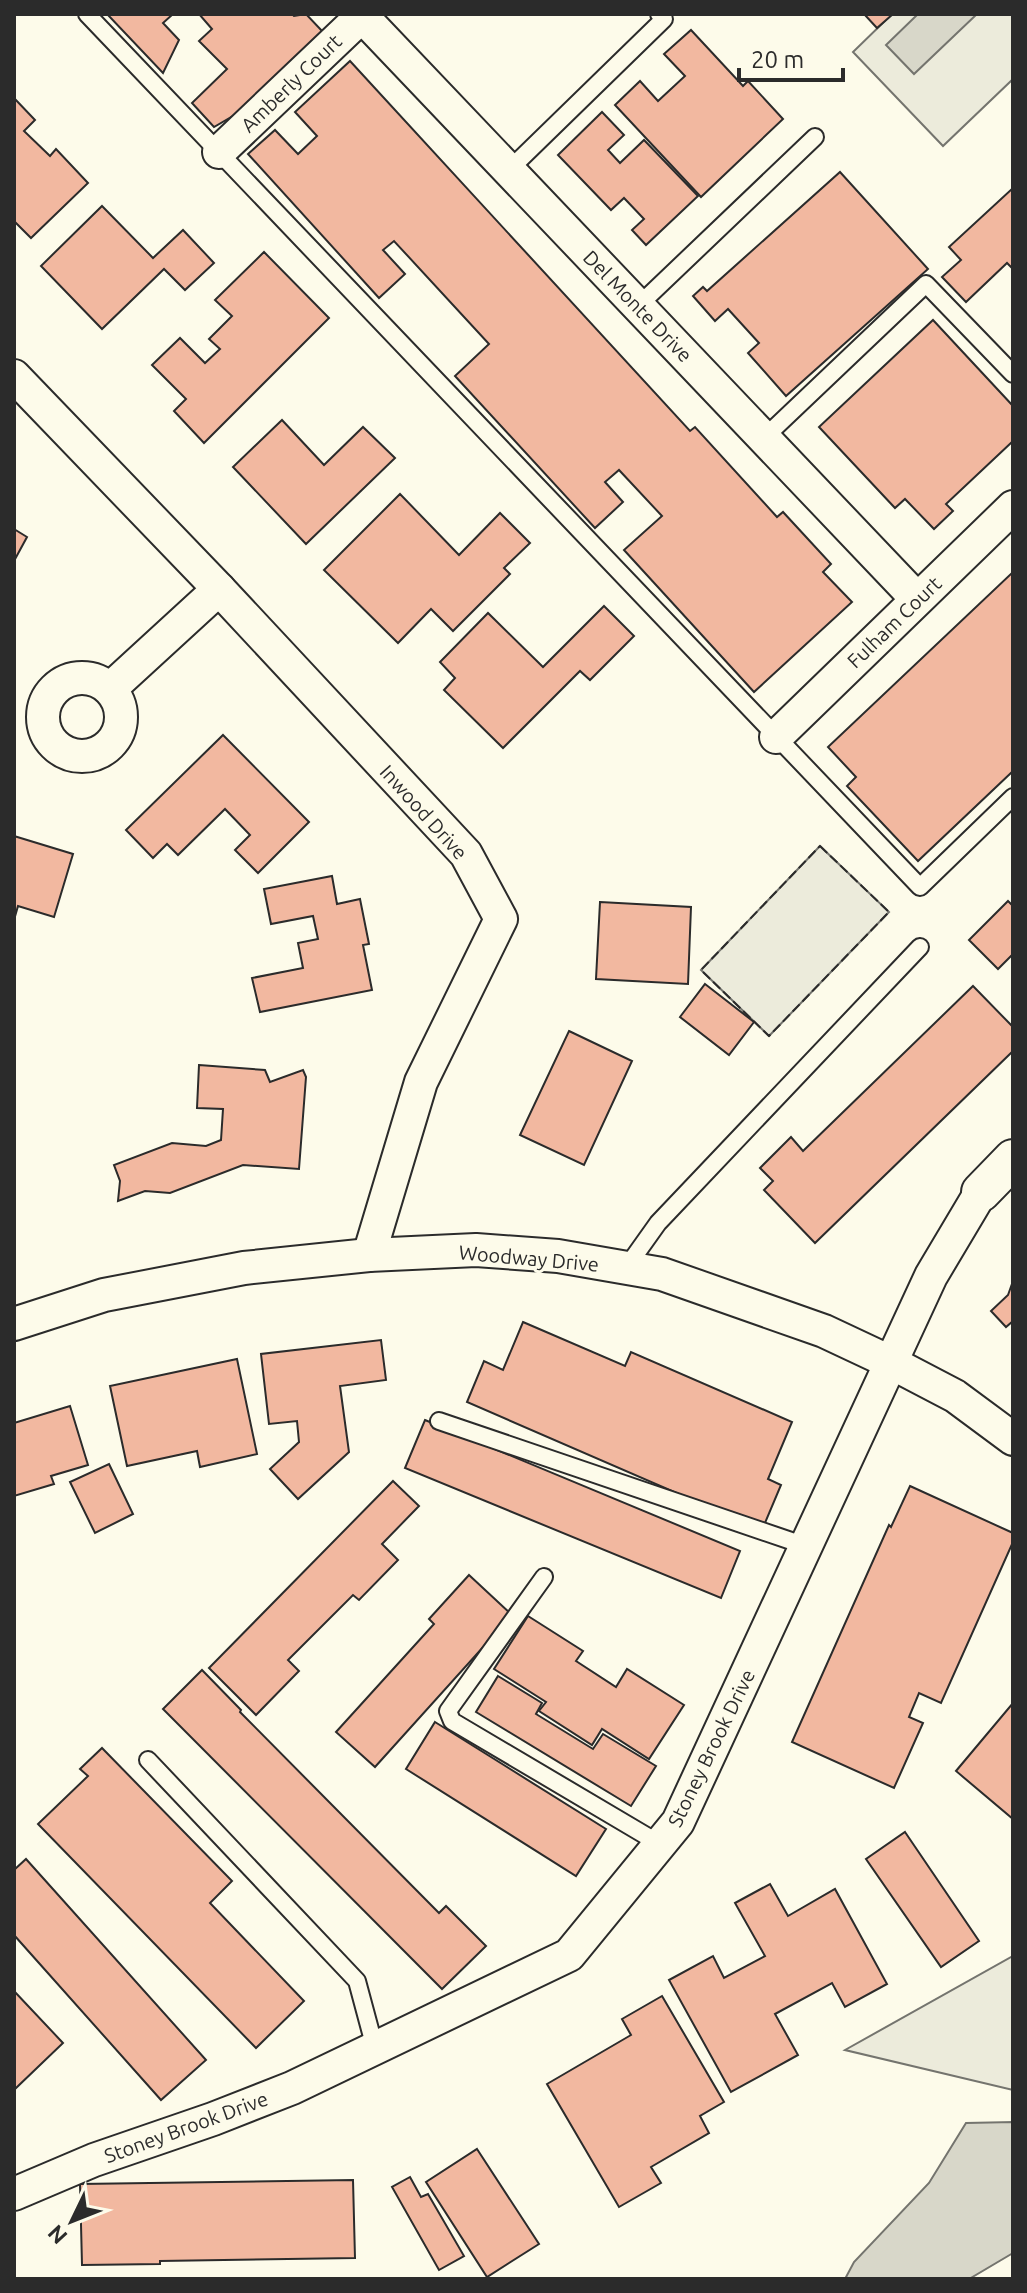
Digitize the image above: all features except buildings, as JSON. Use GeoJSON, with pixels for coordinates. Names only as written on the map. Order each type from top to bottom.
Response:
{"type":"FeatureCollection","features":[{"type":"Feature","properties":{"kind":"street","name":"Amberly Court"},"geometry":{"type":"LineString","coordinates":[[219,152],[362,15]]}},
{"type":"Feature","properties":{"kind":"street","name":"Del Monte Drive"},"geometry":{"type":"LineString","coordinates":[[362,15],[917,599]]}},
{"type":"Feature","properties":{"kind":"street","name":"Inwood Drive"},"geometry":{"type":"LineString","coordinates":[[14,376],[219,589],[466,854],[501,919],[421,1082],[369,1255]]}},
{"type":"Feature","properties":{"kind":"street","name":"Fulham Court"},"geometry":{"type":"LineString","coordinates":[[776,737],[1013,507]]}},
{"type":"Feature","properties":{"kind":"street"},"geometry":{"type":"LineString","coordinates":[[110,689],[219,589]]}},
{"type":"Feature","properties":{"kind":"street","name":"Stoney Brook Drive"},"geometry":{"type":"LineString","coordinates":[[14,2194],[94,2160],[292,2088],[569,1955],[678,1822],[931,1276],[981,1192],[1013,1159]]}},
{"type":"Feature","properties":{"kind":"street","name":"Woodway Drive"},"geometry":{"type":"LineString","coordinates":[[14,1324],[104,1295],[244,1268],[369,1255],[476,1250],[558,1256],[662,1274],[824,1331],[955,1396],[1013,1439]]}},
{"type":"Feature","properties":{"kind":"lane"},"geometry":{"type":"LineString","coordinates":[[87,14],[920,887],[1013,797]]}},
{"type":"Feature","properties":{"kind":"lane"},"geometry":{"type":"LineString","coordinates":[[509,170],[664,19],[659,14]]}},
{"type":"Feature","properties":{"kind":"lane"},"geometry":{"type":"LineString","coordinates":[[638,306],[815,137]]}},
{"type":"Feature","properties":{"kind":"lane"},"geometry":{"type":"LineString","coordinates":[[764,438],[926,284],[1013,374]]}},
{"type":"Feature","properties":{"kind":"lane"},"geometry":{"type":"LineString","coordinates":[[626,1268],[658,1223],[920,947]]}},
{"type":"Feature","properties":{"kind":"lane"},"geometry":{"type":"LineString","coordinates":[[439,1421],[806,1546]]}},
{"type":"Feature","properties":{"kind":"lane"},"geometry":{"type":"LineString","coordinates":[[544,1577],[448,1711],[452,1721],[660,1844]]}},
{"type":"Feature","properties":{"kind":"lane"},"geometry":{"type":"LineString","coordinates":[[148,1760],[357,1981],[375,2048]]}},
{"type":"Feature","properties":{"kind":"shaded area"},"geometry":{"type":"Polygon","coordinates":[[[892,14],[1013,14],[1013,79],[943,146],[853,52],[892,14]]]}},
{"type":"Feature","properties":{"kind":"shaded area"},"geometry":{"type":"Polygon","coordinates":[[[918,14],[977,14],[914,74],[886,45],[918,14]]]}},
{"type":"Feature","properties":{"kind":"shaded area"},"geometry":{"type":"Polygon","coordinates":[[[820,846],[889,912],[769,1036],[701,970],[820,846]]]}},
{"type":"Feature","properties":{"kind":"shaded area"},"geometry":{"type":"Polygon","coordinates":[[[1013,1956],[1013,2090],[845,2050],[1013,1956]]]}},
{"type":"Feature","properties":{"kind":"shaded area"},"geometry":{"type":"Polygon","coordinates":[[[1013,2122],[1013,2253],[969,2279],[845,2279],[854,2262],[929,2183],[966,2123],[1013,2122]]]}},
{"type":"Feature","properties":{"kind":"fence"},"geometry":{"type":"LineString","coordinates":[[820,846],[889,912],[769,1036],[701,970],[820,846]]}}]}
